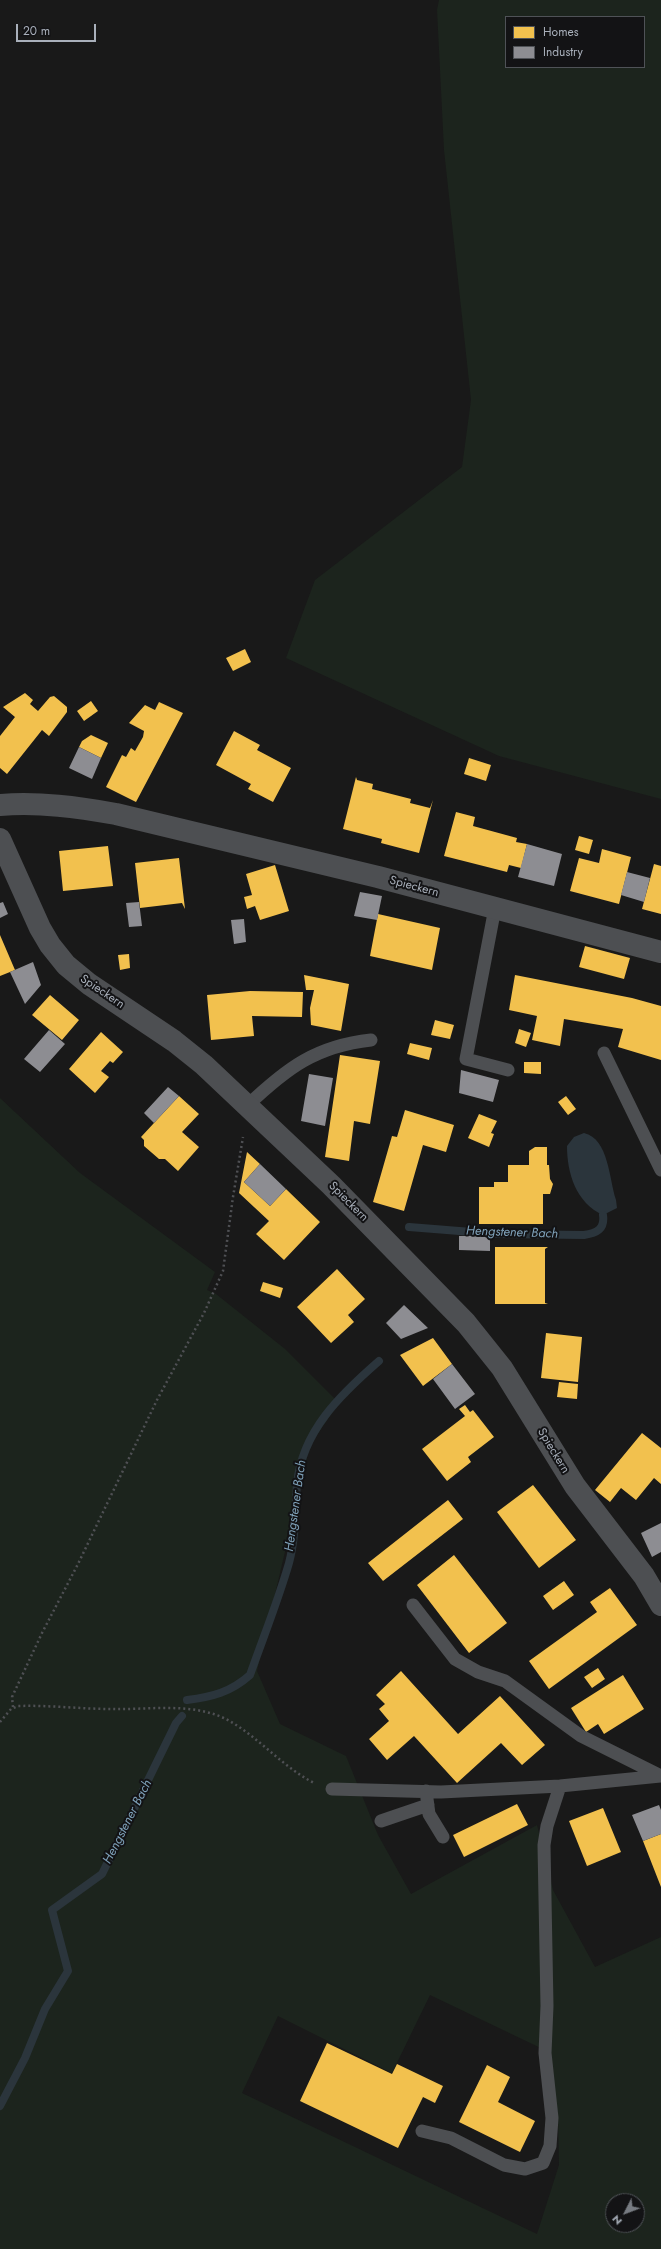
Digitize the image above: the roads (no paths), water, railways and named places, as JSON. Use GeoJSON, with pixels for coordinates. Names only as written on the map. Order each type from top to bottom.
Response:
{"type":"FeatureCollection","features":[{"type":"Feature","properties":{"kind":"street","name":"Spieckern"},"geometry":{"type":"LineString","coordinates":[[0,804],[28,803],[72,806],[116,814],[378,877],[661,952]]}},
{"type":"Feature","properties":{"kind":"street","name":"Spieckern"},"geometry":{"type":"LineString","coordinates":[[0,839],[40,928],[50,945],[66,965],[89,984],[174,1041],[253,1110],[347,1201],[456,1312],[487,1347],[515,1388],[575,1486],[639,1570],[661,1605]]}},
{"type":"Feature","properties":{"kind":"lane"},"geometry":{"type":"LineString","coordinates":[[495,908],[466,1059],[508,1070]]}},
{"type":"Feature","properties":{"kind":"lane"},"geometry":{"type":"LineString","coordinates":[[253,1110],[276,1079],[304,1059],[347,1042],[371,1040]]}},
{"type":"Feature","properties":{"kind":"lane"},"geometry":{"type":"LineString","coordinates":[[604,1052],[661,1170]]}},
{"type":"Feature","properties":{"kind":"lane"},"geometry":{"type":"LineString","coordinates":[[413,1605],[455,1658],[478,1672],[505,1681],[581,1736],[661,1776]]}},
{"type":"Feature","properties":{"kind":"lane"},"geometry":{"type":"LineString","coordinates":[[332,1789],[426,1791],[560,1786],[661,1776]]}},
{"type":"Feature","properties":{"kind":"lane"},"geometry":{"type":"LineString","coordinates":[[422,2131],[451,2138],[504,2165],[525,2169],[543,2163],[550,2146],[552,2118],[545,2053],[547,2006],[543,1864],[546,1826],[560,1786]]}},
{"type":"Feature","properties":{"kind":"lane"},"geometry":{"type":"LineString","coordinates":[[426,1791],[429,1814],[443,1837]]}},
{"type":"Feature","properties":{"kind":"lane"},"geometry":{"type":"LineString","coordinates":[[381,1821],[428,1805]]}},
{"type":"Feature","properties":{"kind":"waterway","name":"Hengstener Bach"},"geometry":{"type":"LineString","coordinates":[[409,1227],[497,1234],[584,1235],[599,1230],[603,1224],[603,1215]]}},
{"type":"Feature","properties":{"kind":"waterway","name":"Hengstener Bach"},"geometry":{"type":"LineString","coordinates":[[187,1700],[221,1693],[236,1686],[250,1675],[289,1563],[294,1534],[297,1484],[300,1465],[307,1447],[315,1430],[338,1400],[379,1361]]}},
{"type":"Feature","properties":{"kind":"waterway","name":"Hengstener Bach"},"geometry":{"type":"LineString","coordinates":[[0,2106],[25,2058],[45,2009],[68,1971],[52,1910],[102,1874],[176,1723],[182,1716]]}}]}
